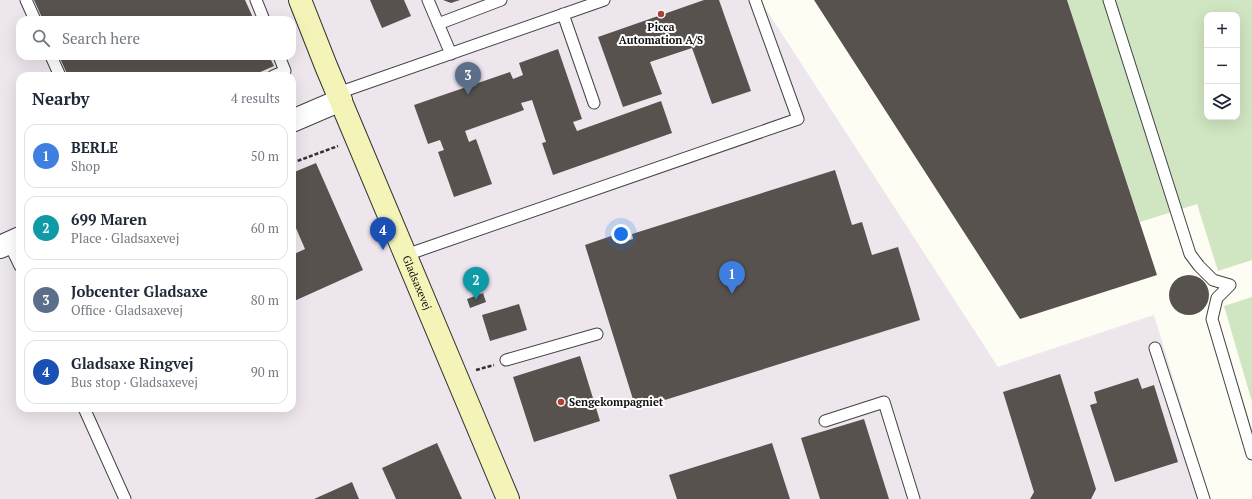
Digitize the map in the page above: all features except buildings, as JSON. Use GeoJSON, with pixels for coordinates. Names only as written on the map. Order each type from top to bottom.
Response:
{"type":"FeatureCollection","features":[{"type":"Feature","properties":{"kind":"street","name":"Gladsaxevej"},"geometry":{"type":"LineString","coordinates":[[300,0],[508,499]]}},
{"type":"Feature","properties":{"kind":"street"},"geometry":{"type":"LineString","coordinates":[[296,119],[339,96]]}},
{"type":"Feature","properties":{"kind":"lane"},"geometry":{"type":"LineString","coordinates":[[26,0],[33,16]]}},
{"type":"Feature","properties":{"kind":"lane"},"geometry":{"type":"LineString","coordinates":[[256,0],[262,16]]}},
{"type":"Feature","properties":{"kind":"lane"},"geometry":{"type":"LineString","coordinates":[[428,0],[451,54]]}},
{"type":"Feature","properties":{"kind":"lane"},"geometry":{"type":"LineString","coordinates":[[438,24],[501,0]]}},
{"type":"Feature","properties":{"kind":"lane"},"geometry":{"type":"LineString","coordinates":[[339,96],[451,54],[604,0]]}},
{"type":"Feature","properties":{"kind":"lane"},"geometry":{"type":"LineString","coordinates":[[406,255],[798,119],[755,0]]}},
{"type":"Feature","properties":{"kind":"lane"},"geometry":{"type":"LineString","coordinates":[[1109,0],[1190,254],[1199,266],[1213,280],[1230,285],[1217,298],[1212,319],[1252,454]]}},
{"type":"Feature","properties":{"kind":"lane"},"geometry":{"type":"LineString","coordinates":[[563,14],[594,103]]}},
{"type":"Feature","properties":{"kind":"lane"},"geometry":{"type":"LineString","coordinates":[[53,60],[58,72]]}},
{"type":"Feature","properties":{"kind":"lane"},"geometry":{"type":"LineString","coordinates":[[281,60],[285,71],[283,72]]}},
{"type":"Feature","properties":{"kind":"lane"},"geometry":{"type":"LineString","coordinates":[[6,243],[16,259]]}},
{"type":"Feature","properties":{"kind":"lane"},"geometry":{"type":"LineString","coordinates":[[506,360],[597,334]]}},
{"type":"Feature","properties":{"kind":"lane"},"geometry":{"type":"LineString","coordinates":[[1155,348],[1204,499]]}},
{"type":"Feature","properties":{"kind":"lane"},"geometry":{"type":"LineString","coordinates":[[825,421],[884,402],[914,499]]}},
{"type":"Feature","properties":{"kind":"lane"},"geometry":{"type":"LineString","coordinates":[[86,412],[125,499]]}},
{"type":"Feature","properties":{"kind":"path"},"geometry":{"type":"LineString","coordinates":[[296,162],[357,139]]}},
{"type":"Feature","properties":{"kind":"path"},"geometry":{"type":"LineString","coordinates":[[456,375],[497,364],[506,360]]}},
{"type":"Feature","properties":{"kind":"shaded area"},"geometry":{"type":"Polygon","coordinates":[[[0,0],[760,0],[998,367],[1154,315],[1210,499],[0,499],[0,0]]]}},
{"type":"Feature","properties":{"kind":"green space"},"geometry":{"type":"Polygon","coordinates":[[[1067,0],[1252,0],[1252,260],[1218,271],[1197,204],[1140,222],[1067,0]]]}},
{"type":"Feature","properties":{"kind":"green space"},"geometry":{"type":"Polygon","coordinates":[[[1252,297],[1252,402],[1224,306],[1252,297]]]}},
{"type":"Feature","properties":{"kind":"place","name":"Picca Automation A/S"},"geometry":{"type":"Point","coordinates":[661,14]}},
{"type":"Feature","properties":{"kind":"place","name":"Jobcenter Gladsaxe"},"geometry":{"type":"Point","coordinates":[468,95]}},
{"type":"Feature","properties":{"kind":"place","name":"Gladsaxe Ringvej"},"geometry":{"type":"Point","coordinates":[383,250]}},
{"type":"Feature","properties":{"kind":"place","name":"BERLE"},"geometry":{"type":"Point","coordinates":[732,294]}},
{"type":"Feature","properties":{"kind":"place","name":"699 Maren"},"geometry":{"type":"Point","coordinates":[476,300]}},
{"type":"Feature","properties":{"kind":"place","name":"Sengekompagniet"},"geometry":{"type":"Point","coordinates":[561,402]}}]}
